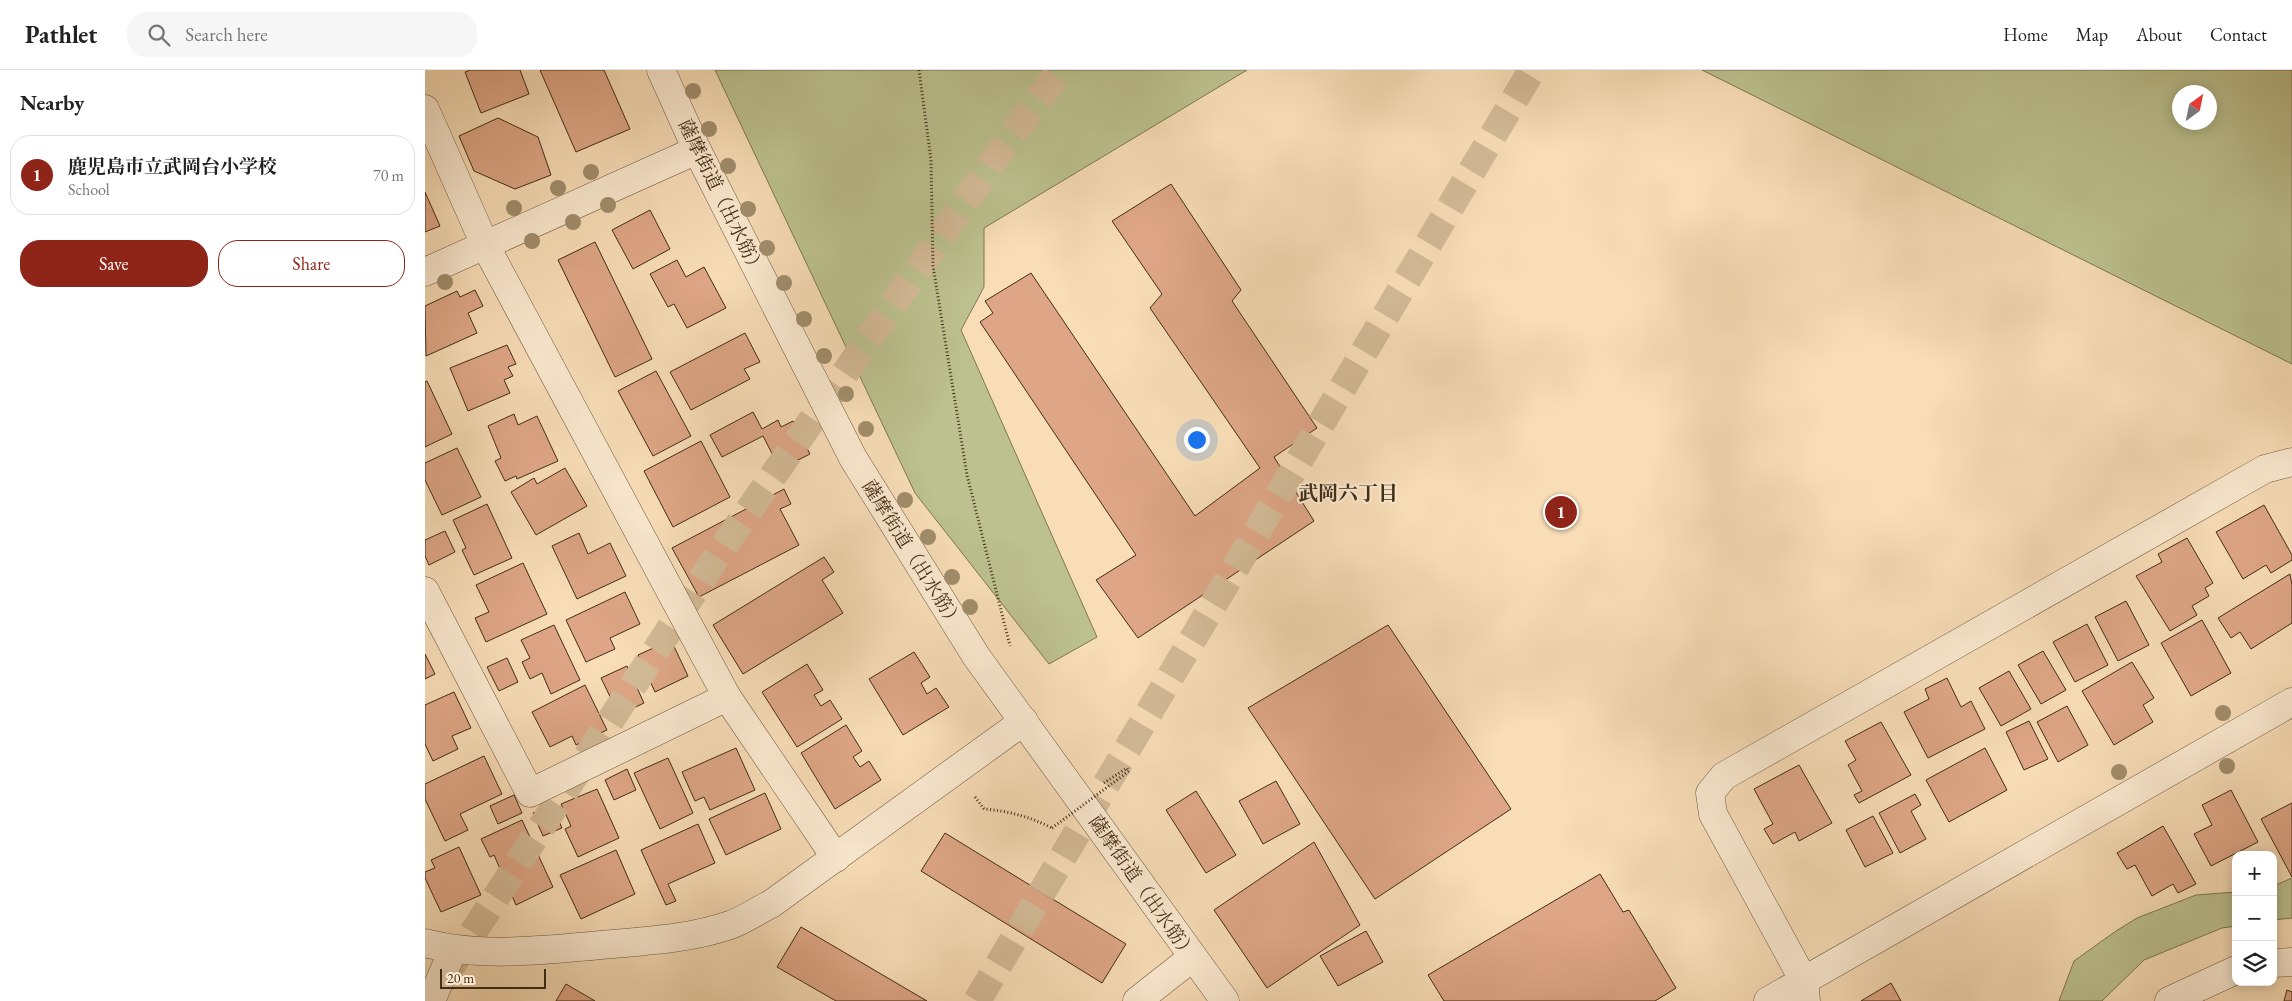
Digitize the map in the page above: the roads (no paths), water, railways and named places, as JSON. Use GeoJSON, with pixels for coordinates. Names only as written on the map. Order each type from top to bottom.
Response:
{"type":"FeatureCollection","features":[{"type":"Feature","properties":{"kind":"street","name":"薩摩街道（出水筋）"},"geometry":{"type":"LineString","coordinates":[[661,70],[697,150],[853,458],[976,656],[1225,1001]]}},
{"type":"Feature","properties":{"kind":"street"},"geometry":{"type":"LineString","coordinates":[[425,109],[485,245],[727,698],[836,858]]}},
{"type":"Feature","properties":{"kind":"street"},"geometry":{"type":"LineString","coordinates":[[425,272],[697,150]]}},
{"type":"Feature","properties":{"kind":"street"},"geometry":{"type":"LineString","coordinates":[[1805,991],[1713,814],[1710,793],[1724,776],[2265,469],[2292,462]]}},
{"type":"Feature","properties":{"kind":"street"},"geometry":{"type":"LineString","coordinates":[[425,591],[530,793],[727,698]]}},
{"type":"Feature","properties":{"kind":"street"},"geometry":{"type":"LineString","coordinates":[[1768,1001],[1805,991],[2292,702]]}},
{"type":"Feature","properties":{"kind":"street"},"geometry":{"type":"LineString","coordinates":[[425,943],[453,950],[514,953],[655,940],[707,931],[731,924],[771,904],[1024,720]]}},
{"type":"Feature","properties":{"kind":"street"},"geometry":{"type":"LineString","coordinates":[[431,1001],[453,950]]}},
{"type":"Feature","properties":{"kind":"street"},"geometry":{"type":"LineString","coordinates":[[1137,1001],[1193,957]]}},
{"type":"Feature","properties":{"kind":"street"},"geometry":{"type":"LineString","coordinates":[[2277,963],[2292,962]]}},
{"type":"Feature","properties":{"kind":"street"},"geometry":{"type":"LineString","coordinates":[[2169,1001],[2232,972]]}},
{"type":"Feature","properties":{"kind":"tunnel"},"geometry":{"type":"LineString","coordinates":[[450,968],[721,550],[1011,136],[1061,70]]}},
{"type":"Feature","properties":{"kind":"tunnel"},"geometry":{"type":"LineString","coordinates":[[977,1001],[1532,70]]}},
{"type":"Feature","properties":{"kind":"place","name":"鹿児島市立武岡台小学校"},"geometry":{"type":"Point","coordinates":[1561,512]}},
{"type":"Feature","properties":{"kind":"district","name":"武岡六丁目"},"geometry":{"type":"Point","coordinates":[1348,493]}}]}
